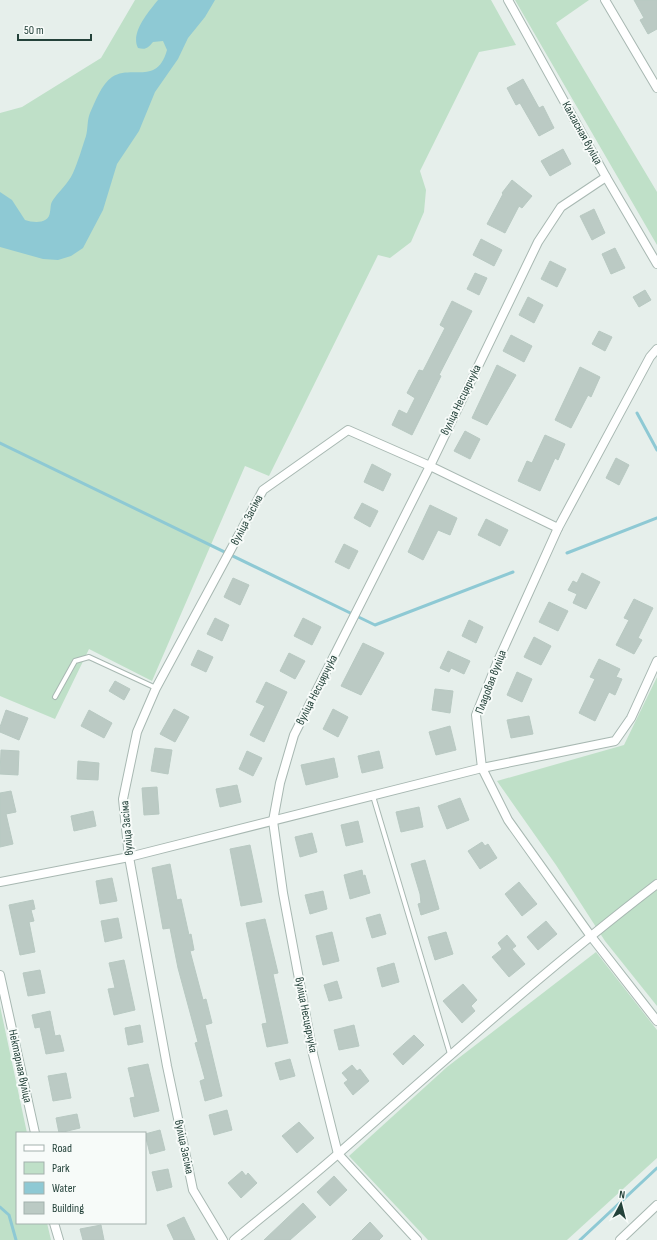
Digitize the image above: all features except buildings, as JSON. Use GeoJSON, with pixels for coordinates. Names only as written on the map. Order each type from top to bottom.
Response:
{"type":"FeatureCollection","features":[{"type":"Feature","properties":{"kind":"street","name":"Калгасная вуліца"},"geometry":{"type":"LineString","coordinates":[[508,0],[606,177],[657,264]]}},
{"type":"Feature","properties":{"kind":"street"},"geometry":{"type":"LineString","coordinates":[[605,0],[657,88]]}},
{"type":"Feature","properties":{"kind":"street","name":"вуліца Несцярчука"},"geometry":{"type":"LineString","coordinates":[[416,1240],[338,1154],[313,1054],[283,893],[273,821],[280,783],[294,735],[430,466],[538,242],[561,208],[606,177]]}},
{"type":"Feature","properties":{"kind":"street","name":"Пладовая вуліца"},"geometry":{"type":"LineString","coordinates":[[657,349],[650,357],[558,528],[497,663],[476,715],[482,768],[508,820],[590,936],[657,1021]]}},
{"type":"Feature","properties":{"kind":"street","name":"вуліца Засіма"},"geometry":{"type":"LineString","coordinates":[[223,1240],[193,1190],[167,1066],[129,857],[123,799],[137,732],[156,688],[263,490],[348,430],[430,466]]}},
{"type":"Feature","properties":{"kind":"street"},"geometry":{"type":"LineString","coordinates":[[430,466],[558,528]]}},
{"type":"Feature","properties":{"kind":"street"},"geometry":{"type":"LineString","coordinates":[[0,882],[129,857],[482,768],[615,741],[631,718],[657,661]]}},
{"type":"Feature","properties":{"kind":"street"},"geometry":{"type":"LineString","coordinates":[[234,1240],[338,1154],[450,1054],[590,936],[657,884]]}},
{"type":"Feature","properties":{"kind":"street","name":"Нектарная вуліца"},"geometry":{"type":"LineString","coordinates":[[0,975],[35,1132]]}},
{"type":"Feature","properties":{"kind":"street"},"geometry":{"type":"LineString","coordinates":[[620,1240],[657,1205]]}},
{"type":"Feature","properties":{"kind":"street"},"geometry":{"type":"LineString","coordinates":[[54,1224],[59,1240]]}},
{"type":"Feature","properties":{"kind":"lane"},"geometry":{"type":"LineString","coordinates":[[55,696],[74,661],[89,657],[156,688]]}},
{"type":"Feature","properties":{"kind":"lane"},"geometry":{"type":"LineString","coordinates":[[373,796],[450,1054]]}},
{"type":"Feature","properties":{"kind":"green space"},"geometry":{"type":"Polygon","coordinates":[[[135,0],[491,0],[516,45],[479,52],[420,171],[426,190],[424,212],[411,242],[390,258],[378,255],[269,476],[245,466],[152,681],[89,649],[55,719],[0,696],[0,113],[22,107],[101,58],[135,0]]]}},
{"type":"Feature","properties":{"kind":"green space"},"geometry":{"type":"Polygon","coordinates":[[[515,0],[589,0],[556,23],[657,192],[657,245],[515,0]]]}},
{"type":"Feature","properties":{"kind":"green space"},"geometry":{"type":"Polygon","coordinates":[[[657,677],[657,1006],[605,941],[556,865],[497,781],[624,745],[657,677]]]}},
{"type":"Feature","properties":{"kind":"green space"},"geometry":{"type":"Polygon","coordinates":[[[596,952],[657,1030],[657,1158],[567,1240],[428,1240],[349,1156],[447,1067],[596,952]]]}},
{"type":"Feature","properties":{"kind":"green space"},"geometry":{"type":"Polygon","coordinates":[[[0,1006],[27,1132],[16,1132],[16,1224],[47,1224],[51,1240],[0,1240],[0,1006]]]}},
{"type":"Feature","properties":{"kind":"water"},"geometry":{"type":"Polygon","coordinates":[[[158,0],[215,0],[205,17],[188,38],[178,59],[155,92],[139,131],[117,164],[103,210],[83,248],[71,256],[58,260],[43,259],[0,247],[0,192],[12,200],[25,220],[40,222],[47,219],[52,202],[69,181],[75,169],[86,136],[90,113],[105,84],[112,77],[120,74],[150,71],[157,68],[163,61],[167,50],[163,41],[153,42],[145,49],[138,48],[136,42],[138,29],[158,0]]]}},
{"type":"Feature","properties":{"kind":"waterway"},"geometry":{"type":"LineString","coordinates":[[637,413],[657,450]]}},
{"type":"Feature","properties":{"kind":"waterway"},"geometry":{"type":"LineString","coordinates":[[0,443],[375,625],[513,572]]}},
{"type":"Feature","properties":{"kind":"waterway"},"geometry":{"type":"LineString","coordinates":[[567,553],[657,518]]}},
{"type":"Feature","properties":{"kind":"waterway"},"geometry":{"type":"LineString","coordinates":[[580,1240],[657,1168]]}},
{"type":"Feature","properties":{"kind":"waterway"},"geometry":{"type":"LineString","coordinates":[[0,1207],[9,1215],[16,1240]]}}]}
